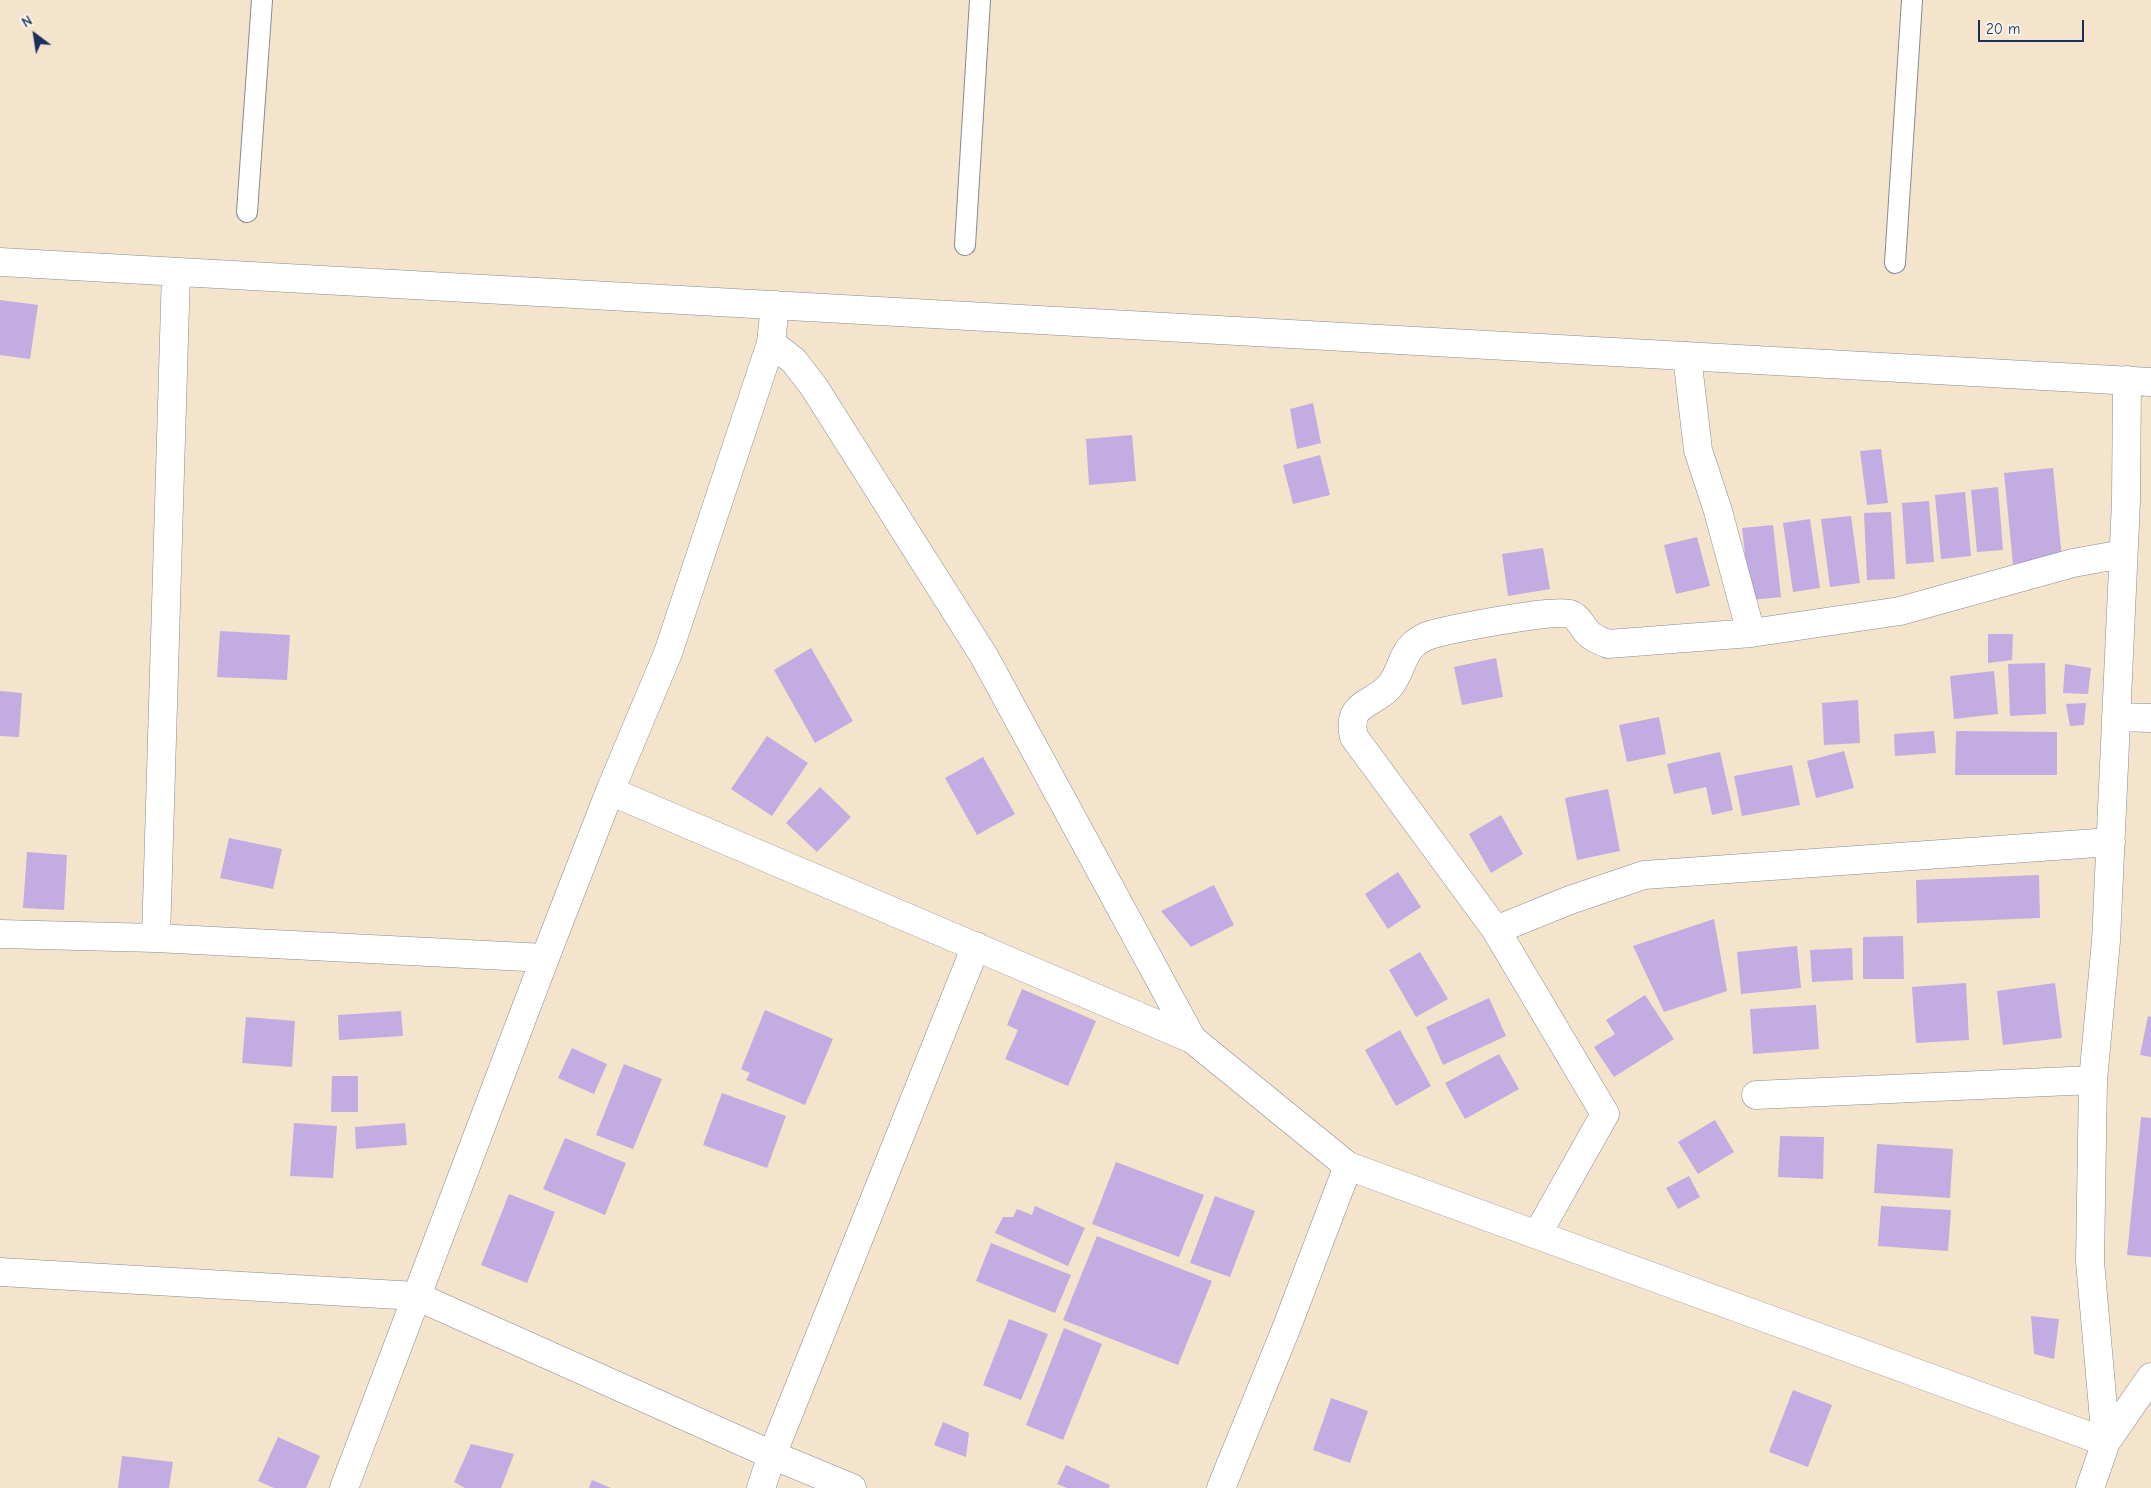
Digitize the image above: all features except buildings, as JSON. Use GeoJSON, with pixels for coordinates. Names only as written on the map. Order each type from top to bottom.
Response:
{"type":"FeatureCollection","features":[{"type":"Feature","properties":{"kind":"street"},"geometry":{"type":"LineString","coordinates":[[0,262],[2139,381],[2126,501],[2106,941],[2093,1080],[2090,1261],[2106,1442]]}},
{"type":"Feature","properties":{"kind":"street"},"geometry":{"type":"LineString","coordinates":[[156,938],[176,272]]}},
{"type":"Feature","properties":{"kind":"street"},"geometry":{"type":"LineString","coordinates":[[344,1488],[545,958],[610,791],[668,653],[771,344],[775,305]]}},
{"type":"Feature","properties":{"kind":"street"},"geometry":{"type":"LineString","coordinates":[[771,344],[794,361],[814,387],[984,656],[1192,1039]]}},
{"type":"Feature","properties":{"kind":"street"},"geometry":{"type":"LineString","coordinates":[[1687,356],[1698,450],[1718,511],[1751,633]]}},
{"type":"Feature","properties":{"kind":"street"},"geometry":{"type":"LineString","coordinates":[[1538,1233],[1605,1114],[1496,930],[1354,737],[1351,726],[1355,712],[1389,687],[1400,670],[1407,650],[1427,636],[1491,622],[1548,613],[1571,614],[1588,633],[1608,644],[1751,633],[1900,611],[2073,563],[2123,554]]}},
{"type":"Feature","properties":{"kind":"street"},"geometry":{"type":"LineString","coordinates":[[2116,717],[2151,718]]}},
{"type":"Feature","properties":{"kind":"street"},"geometry":{"type":"LineString","coordinates":[[610,791],[1192,1039],[1348,1166],[1538,1233],[2106,1442]]}},
{"type":"Feature","properties":{"kind":"street"},"geometry":{"type":"LineString","coordinates":[[1496,930],[1570,900],[1644,875],[2111,842]]}},
{"type":"Feature","properties":{"kind":"street"},"geometry":{"type":"LineString","coordinates":[[0,934],[156,938],[545,958]]}},
{"type":"Feature","properties":{"kind":"street"},"geometry":{"type":"LineString","coordinates":[[762,1488],[772,1455],[976,946]]}},
{"type":"Feature","properties":{"kind":"street"},"geometry":{"type":"LineString","coordinates":[[1756,1095],[2093,1080]]}},
{"type":"Feature","properties":{"kind":"street"},"geometry":{"type":"LineString","coordinates":[[1221,1488],[1286,1329],[1348,1166]]}},
{"type":"Feature","properties":{"kind":"street"},"geometry":{"type":"LineString","coordinates":[[0,1272],[416,1296],[772,1455],[852,1488]]}},
{"type":"Feature","properties":{"kind":"street"},"geometry":{"type":"LineString","coordinates":[[2090,1488],[2106,1442],[2151,1377]]}},
{"type":"Feature","properties":{"kind":"lane"},"geometry":{"type":"LineString","coordinates":[[247,212],[262,0]]}},
{"type":"Feature","properties":{"kind":"lane"},"geometry":{"type":"LineString","coordinates":[[965,245],[980,0]]}},
{"type":"Feature","properties":{"kind":"lane"},"geometry":{"type":"LineString","coordinates":[[1895,263],[1912,0]]}}]}
